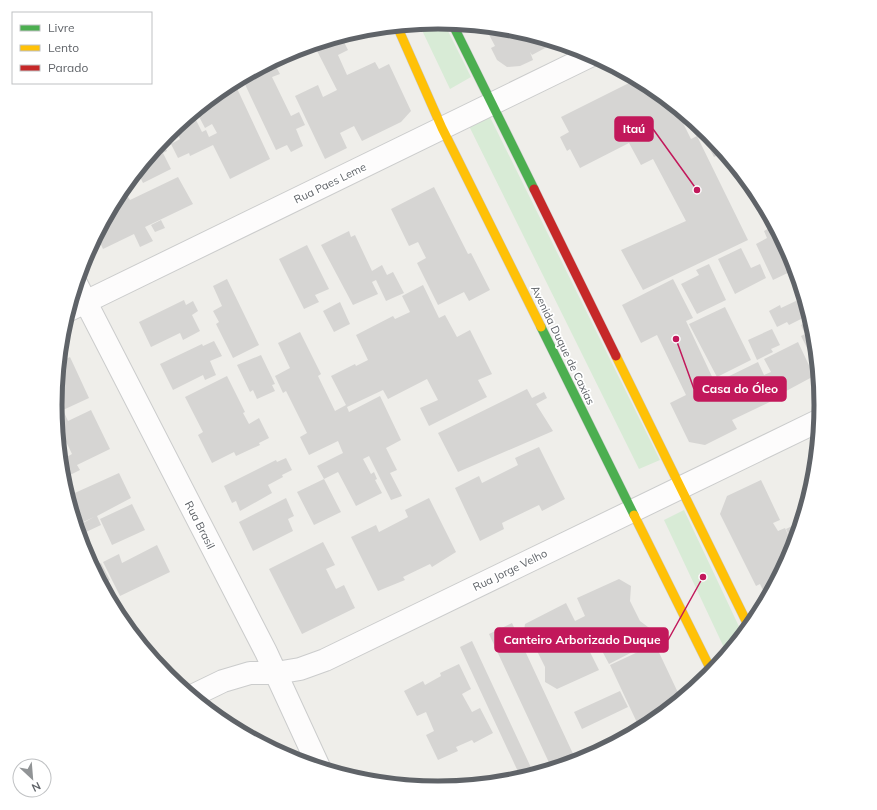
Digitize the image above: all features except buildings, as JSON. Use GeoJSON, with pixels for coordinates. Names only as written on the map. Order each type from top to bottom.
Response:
{"type":"FeatureCollection","features":[{"type":"Feature","properties":{"kind":"main road"},"geometry":{"type":"LineString","coordinates":[[455,30],[746,621]]}},
{"type":"Feature","properties":{"kind":"main road","name":"Avenida Duque de Caxias"},"geometry":{"type":"LineString","coordinates":[[399,31],[442,128],[709,666]]}},
{"type":"Feature","properties":{"kind":"street","name":"Rua Paes Leme"},"geometry":{"type":"LineString","coordinates":[[78,299],[442,128],[584,59]]}},
{"type":"Feature","properties":{"kind":"street","name":"Rua Brasil"},"geometry":{"type":"LineString","coordinates":[[77,300],[276,673],[316,760]]}},
{"type":"Feature","properties":{"kind":"street","name":"Rua Jorge Velho"},"geometry":{"type":"LineString","coordinates":[[198,693],[223,681],[250,673],[276,673],[300,669],[325,660],[814,423]]}},
{"type":"Feature","properties":{"kind":"green space"},"geometry":{"type":"Polygon","coordinates":[[[447,29],[471,77],[450,89],[422,30],[447,29]]]}},
{"type":"Feature","properties":{"kind":"green space"},"geometry":{"type":"Polygon","coordinates":[[[487,111],[660,460],[639,469],[467,122],[487,111]]]}},
{"type":"Feature","properties":{"kind":"green space"},"geometry":{"type":"Polygon","coordinates":[[[684,510],[740,629],[725,649],[664,520],[684,510]]]}},
{"type":"Feature","properties":{"kind":"traffic: fast"},"geometry":{"type":"LineString","coordinates":[[455,30],[534,189]]}},
{"type":"Feature","properties":{"kind":"traffic: fast"},"geometry":{"type":"LineString","coordinates":[[541,327],[634,515]]}},
{"type":"Feature","properties":{"kind":"traffic: slow"},"geometry":{"type":"LineString","coordinates":[[399,31],[442,128],[541,327]]}},
{"type":"Feature","properties":{"kind":"traffic: slow"},"geometry":{"type":"LineString","coordinates":[[616,356],[746,621]]}},
{"type":"Feature","properties":{"kind":"traffic: slow"},"geometry":{"type":"LineString","coordinates":[[634,515],[709,666]]}},
{"type":"Feature","properties":{"kind":"traffic: jam"},"geometry":{"type":"LineString","coordinates":[[534,189],[616,356]]}},
{"type":"Feature","properties":{"kind":"place","name":"Itaú"},"geometry":{"type":"Point","coordinates":[697,190]}},
{"type":"Feature","properties":{"kind":"place","name":"Casa do Óleo"},"geometry":{"type":"Point","coordinates":[676,339]}},
{"type":"Feature","properties":{"kind":"place","name":"Canteiro Arborizado Duque"},"geometry":{"type":"Point","coordinates":[703,577]}}]}
